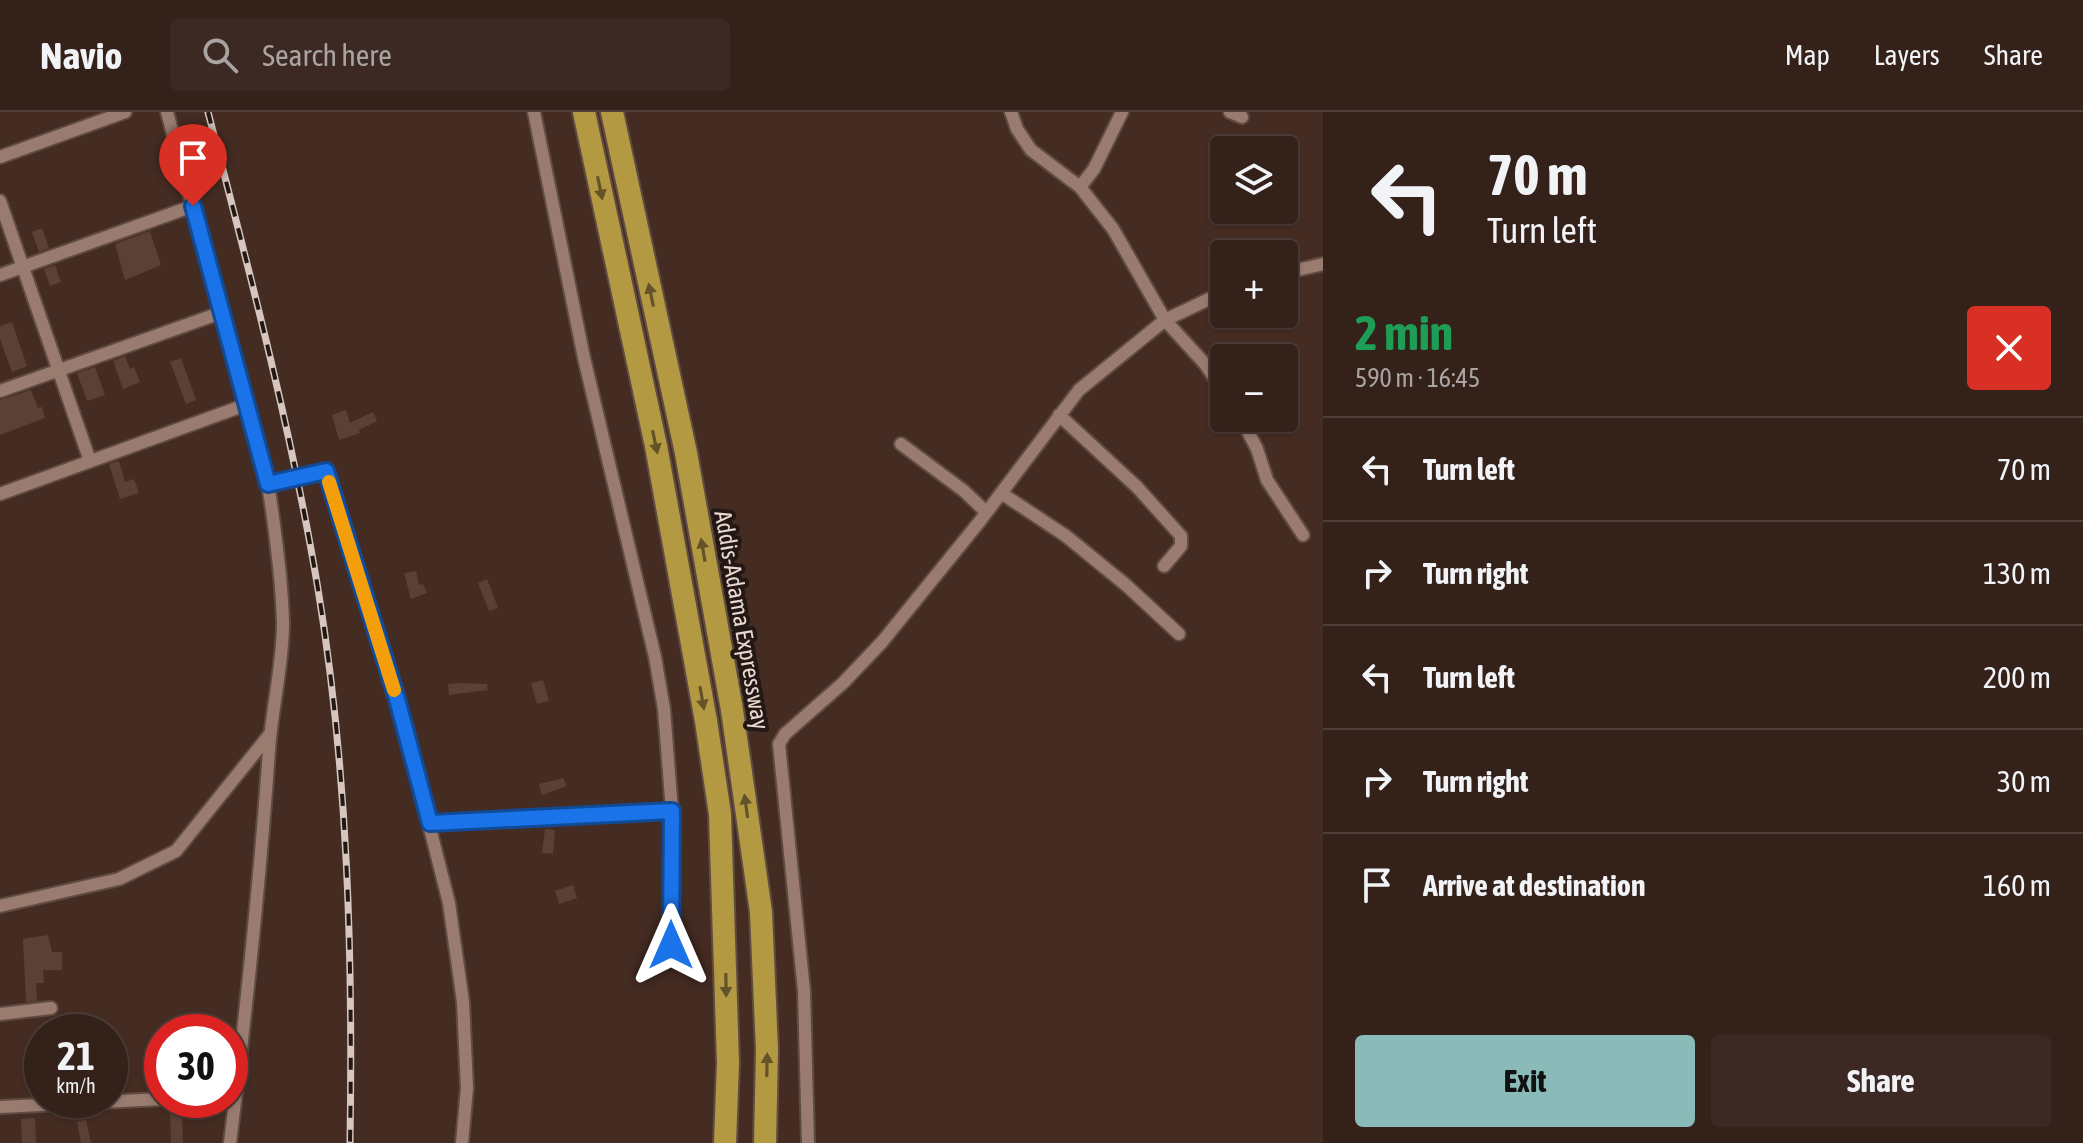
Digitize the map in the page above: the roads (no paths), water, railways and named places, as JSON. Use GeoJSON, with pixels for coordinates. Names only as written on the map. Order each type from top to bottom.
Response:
{"type":"FeatureCollection","features":[{"type":"Feature","properties":{"kind":"highway"},"geometry":{"type":"LineString","coordinates":[[584,112],[656,446],[720,814],[728,1063],[725,1143]]}},
{"type":"Feature","properties":{"kind":"highway","name":"Addis-Adama Expressway"},"geometry":{"type":"LineString","coordinates":[[612,112],[686,453],[732,710],[761,912],[767,1050],[765,1143]]}},
{"type":"Feature","properties":{"kind":"street"},"geometry":{"type":"LineString","coordinates":[[0,157],[125,112]]}},
{"type":"Feature","properties":{"kind":"street"},"geometry":{"type":"LineString","coordinates":[[167,112],[268,484],[283,623],[270,734],[260,877],[230,1143]]}},
{"type":"Feature","properties":{"kind":"street"},"geometry":{"type":"LineString","coordinates":[[534,112],[584,358],[655,657],[664,709],[672,811],[671,945]]}},
{"type":"Feature","properties":{"kind":"street"},"geometry":{"type":"LineString","coordinates":[[1011,112],[1017,129],[1031,150],[1080,187],[1113,229],[1165,320],[1210,371]]}},
{"type":"Feature","properties":{"kind":"street"},"geometry":{"type":"LineString","coordinates":[[1080,187],[1094,169],[1122,112]]}},
{"type":"Feature","properties":{"kind":"street"},"geometry":{"type":"LineString","coordinates":[[0,201],[90,461]]}},
{"type":"Feature","properties":{"kind":"street"},"geometry":{"type":"LineString","coordinates":[[0,275],[193,206]]}},
{"type":"Feature","properties":{"kind":"street"},"geometry":{"type":"LineString","coordinates":[[1298,270],[1323,264]]}},
{"type":"Feature","properties":{"kind":"street"},"geometry":{"type":"LineString","coordinates":[[808,1143],[804,991],[779,744],[785,734],[843,683],[882,642],[1079,390],[1165,320],[1210,299]]}},
{"type":"Feature","properties":{"kind":"street"},"geometry":{"type":"LineString","coordinates":[[0,391],[223,312]]}},
{"type":"Feature","properties":{"kind":"street"},"geometry":{"type":"LineString","coordinates":[[0,494],[248,404]]}},
{"type":"Feature","properties":{"kind":"street"},"geometry":{"type":"LineString","coordinates":[[1059,415],[1137,487],[1181,536],[1181,546],[1164,566]]}},
{"type":"Feature","properties":{"kind":"street"},"geometry":{"type":"LineString","coordinates":[[1248,432],[1267,480],[1303,535]]}},
{"type":"Feature","properties":{"kind":"street"},"geometry":{"type":"LineString","coordinates":[[901,444],[964,491],[986,512]]}},
{"type":"Feature","properties":{"kind":"street"},"geometry":{"type":"LineString","coordinates":[[268,484],[326,471],[397,699],[449,903],[463,1002],[467,1088],[462,1143]]}},
{"type":"Feature","properties":{"kind":"street"},"geometry":{"type":"LineString","coordinates":[[1001,493],[1066,536],[1179,634]]}},
{"type":"Feature","properties":{"kind":"street"},"geometry":{"type":"LineString","coordinates":[[0,906],[119,879],[176,851],[270,734]]}},
{"type":"Feature","properties":{"kind":"street"},"geometry":{"type":"LineString","coordinates":[[430,823],[672,811]]}},
{"type":"Feature","properties":{"kind":"street"},"geometry":{"type":"LineString","coordinates":[[0,1014],[51,1008]]}},
{"type":"Feature","properties":{"kind":"street"},"geometry":{"type":"LineString","coordinates":[[0,1107],[144,1100]]}},
{"type":"Feature","properties":{"kind":"railway"},"geometry":{"type":"LineString","coordinates":[[208,112],[282,409],[307,529],[328,657],[346,865],[350,1143]]}}]}
